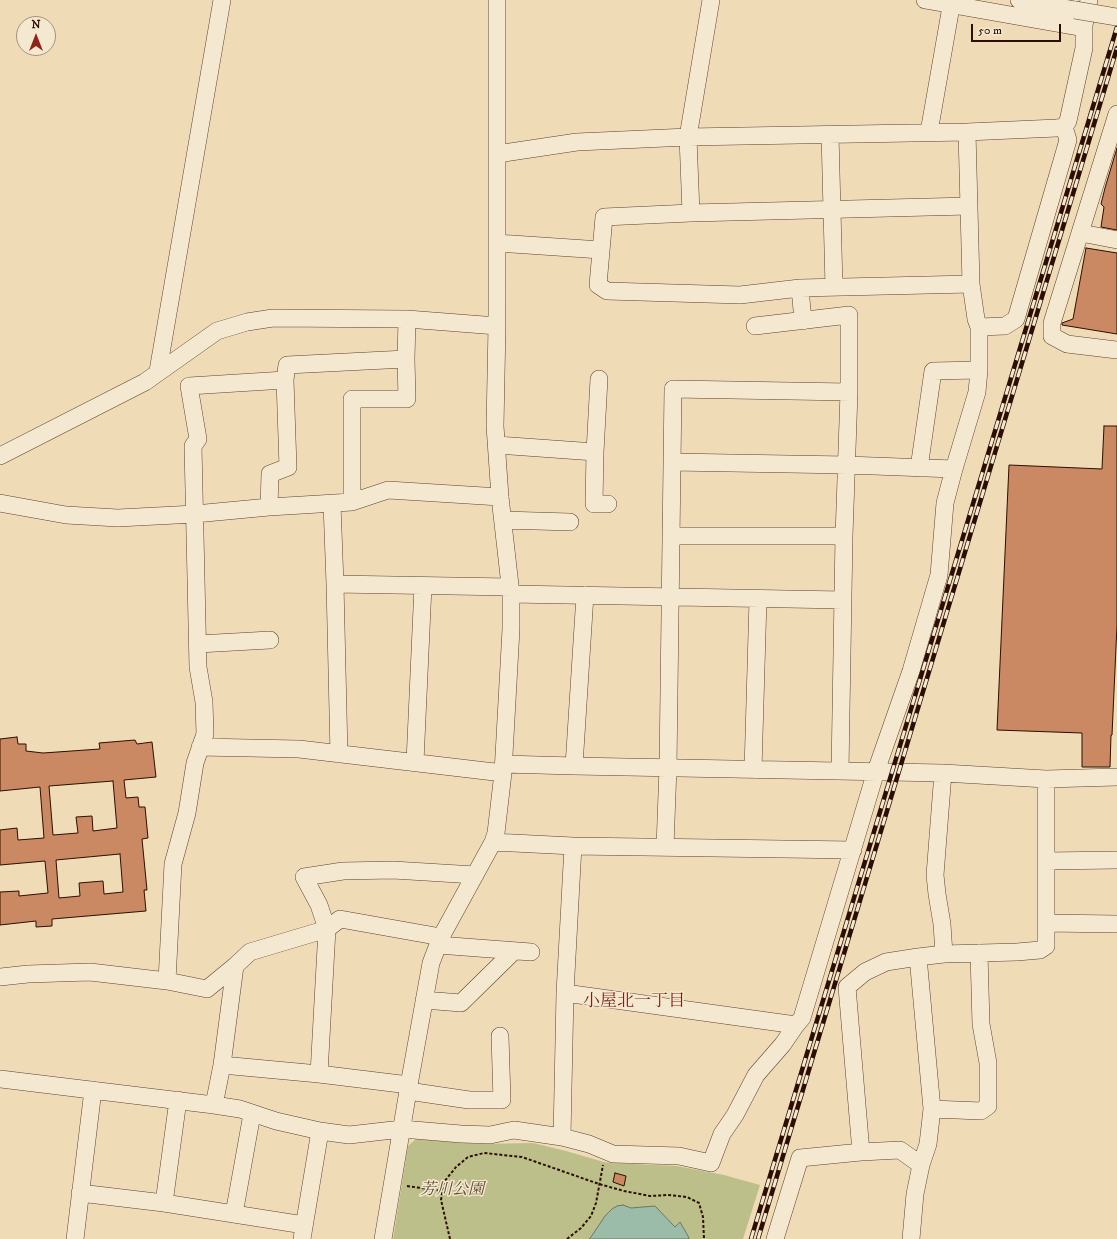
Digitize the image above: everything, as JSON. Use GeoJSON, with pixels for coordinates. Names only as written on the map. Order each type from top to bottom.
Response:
{"type":"FeatureCollection","features":[{"type":"Feature","properties":{"kind":"street"},"geometry":{"type":"LineString","coordinates":[[158,371],[222,0]]}},
{"type":"Feature","properties":{"kind":"street"},"geometry":{"type":"LineString","coordinates":[[383,1239],[408,1088],[431,964],[440,941],[493,842],[496,833],[503,768],[511,629],[511,590],[500,497],[495,426],[497,326],[497,0]]}},
{"type":"Feature","properties":{"kind":"street"},"geometry":{"type":"LineString","coordinates":[[691,213],[688,137],[711,0]]}},
{"type":"Feature","properties":{"kind":"street"},"geometry":{"type":"LineString","coordinates":[[925,0],[952,3],[1084,28]]}},
{"type":"Feature","properties":{"kind":"street"},"geometry":{"type":"LineString","coordinates":[[1019,0],[1117,17]]}},
{"type":"Feature","properties":{"kind":"street"},"geometry":{"type":"LineString","coordinates":[[497,154],[577,142],[688,137],[967,132],[1064,127],[1068,121],[1084,48],[1084,28],[1089,0]]}},
{"type":"Feature","properties":{"kind":"street"},"geometry":{"type":"LineString","coordinates":[[929,132],[952,3]]}},
{"type":"Feature","properties":{"kind":"street"},"geometry":{"type":"LineString","coordinates":[[1117,114],[1114,138],[1052,323],[1052,336],[1066,344],[1117,350]]}},
{"type":"Feature","properties":{"kind":"street"},"geometry":{"type":"LineString","coordinates":[[979,328],[1005,326],[1016,319],[1068,140],[1064,127]]}},
{"type":"Feature","properties":{"kind":"street"},"geometry":{"type":"LineString","coordinates":[[0,1078],[214,1105],[240,1110],[276,1121],[320,1131],[350,1135],[402,1129],[461,1134],[490,1134],[514,1130],[562,1137],[589,1144],[613,1154],[679,1156],[711,1163],[722,1134],[735,1115],[756,1075],[783,1044],[796,1024],[802,1018],[876,771],[911,671],[938,575],[945,504],[977,392],[979,370],[979,328],[976,319],[971,284],[967,132]]}},
{"type":"Feature","properties":{"kind":"street"},"geometry":{"type":"LineString","coordinates":[[830,134],[834,286]]}},
{"type":"Feature","properties":{"kind":"street"},"geometry":{"type":"LineString","coordinates":[[968,206],[691,213],[604,217],[598,285],[607,292],[740,295],[800,288],[834,286],[971,284]]}},
{"type":"Feature","properties":{"kind":"street"},"geometry":{"type":"LineString","coordinates":[[1081,233],[1117,240]]}},
{"type":"Feature","properties":{"kind":"street"},"geometry":{"type":"LineString","coordinates":[[497,243],[601,250]]}},
{"type":"Feature","properties":{"kind":"street"},"geometry":{"type":"LineString","coordinates":[[800,288],[803,321]]}},
{"type":"Feature","properties":{"kind":"street"},"geometry":{"type":"LineString","coordinates":[[755,326],[849,315],[849,392],[844,536],[840,771]]}},
{"type":"Feature","properties":{"kind":"street"},"geometry":{"type":"LineString","coordinates":[[0,456],[145,382],[158,371],[217,331],[247,322],[273,318],[407,319],[497,326]]}},
{"type":"Feature","properties":{"kind":"street"},"geometry":{"type":"LineString","coordinates":[[352,502],[352,399],[407,399],[407,319]]}},
{"type":"Feature","properties":{"kind":"street"},"geometry":{"type":"LineString","coordinates":[[269,507],[270,474],[288,466],[285,380],[287,365],[406,359]]}},
{"type":"Feature","properties":{"kind":"street"},"geometry":{"type":"LineString","coordinates":[[919,468],[933,371],[979,370]]}},
{"type":"Feature","properties":{"kind":"street"},"geometry":{"type":"LineString","coordinates":[[599,379],[594,504],[608,504]]}},
{"type":"Feature","properties":{"kind":"street"},"geometry":{"type":"LineString","coordinates":[[166,981],[173,864],[187,813],[195,763],[205,734],[204,702],[198,667],[193,446],[198,440],[189,386],[285,380]]}},
{"type":"Feature","properties":{"kind":"street"},"geometry":{"type":"LineString","coordinates":[[666,846],[673,389],[849,392]]}},
{"type":"Feature","properties":{"kind":"street"},"geometry":{"type":"LineString","coordinates":[[497,445],[595,452]]}},
{"type":"Feature","properties":{"kind":"street"},"geometry":{"type":"LineString","coordinates":[[672,462],[847,465],[954,469]]}},
{"type":"Feature","properties":{"kind":"street"},"geometry":{"type":"LineString","coordinates":[[0,503],[66,515],[118,518],[195,514],[269,507],[352,502],[388,490],[500,497]]}},
{"type":"Feature","properties":{"kind":"street"},"geometry":{"type":"LineString","coordinates":[[332,504],[338,754]]}},
{"type":"Feature","properties":{"kind":"street"},"geometry":{"type":"LineString","coordinates":[[503,520],[570,522]]}},
{"type":"Feature","properties":{"kind":"street"},"geometry":{"type":"LineString","coordinates":[[671,536],[844,536]]}},
{"type":"Feature","properties":{"kind":"street"},"geometry":{"type":"LineString","coordinates":[[335,584],[424,586],[584,595],[843,600]]}},
{"type":"Feature","properties":{"kind":"street"},"geometry":{"type":"LineString","coordinates":[[415,762],[424,586]]}},
{"type":"Feature","properties":{"kind":"street"},"geometry":{"type":"LineString","coordinates":[[574,766],[584,595]]}},
{"type":"Feature","properties":{"kind":"street"},"geometry":{"type":"LineString","coordinates":[[753,770],[758,599]]}},
{"type":"Feature","properties":{"kind":"street"},"geometry":{"type":"LineString","coordinates":[[198,644],[270,640]]}},
{"type":"Feature","properties":{"kind":"street"},"geometry":{"type":"LineString","coordinates":[[200,747],[298,748],[338,754],[415,762],[503,768],[574,766],[668,767],[753,770],[876,771],[1046,778],[1117,777]]}},
{"type":"Feature","properties":{"kind":"street"},"geometry":{"type":"LineString","coordinates":[[943,773],[935,875],[942,924],[944,954]]}},
{"type":"Feature","properties":{"kind":"street"},"geometry":{"type":"LineString","coordinates":[[861,1152],[848,987],[865,972],[886,962],[944,954],[1040,950],[1046,946],[1046,778]]}},
{"type":"Feature","properties":{"kind":"street"},"geometry":{"type":"LineString","coordinates":[[493,842],[573,846],[666,846],[853,850]]}},
{"type":"Feature","properties":{"kind":"street"},"geometry":{"type":"LineString","coordinates":[[562,1137],[565,993],[573,846]]}},
{"type":"Feature","properties":{"kind":"street"},"geometry":{"type":"LineString","coordinates":[[1046,861],[1117,860]]}},
{"type":"Feature","properties":{"kind":"street"},"geometry":{"type":"LineString","coordinates":[[319,1074],[327,930],[319,905],[304,877],[342,871],[394,870],[475,875]]}},
{"type":"Feature","properties":{"kind":"street"},"geometry":{"type":"LineString","coordinates":[[0,976],[90,972],[166,981],[207,988],[250,952],[327,930],[340,919],[440,941],[531,952]]}},
{"type":"Feature","properties":{"kind":"street"},"geometry":{"type":"LineString","coordinates":[[1046,923],[1117,924]]}},
{"type":"Feature","properties":{"kind":"street"},"geometry":{"type":"LineString","coordinates":[[424,1000],[461,1003],[514,951]]}},
{"type":"Feature","properties":{"kind":"street"},"geometry":{"type":"LineString","coordinates":[[932,1110],[981,1111],[988,1106],[988,1063],[981,1024],[980,953]]}},
{"type":"Feature","properties":{"kind":"street"},"geometry":{"type":"LineString","coordinates":[[911,1239],[915,1194],[921,1165],[928,1144],[932,1110],[918,957]]}},
{"type":"Feature","properties":{"kind":"street"},"geometry":{"type":"LineString","coordinates":[[214,1105],[222,1065],[235,966]]}},
{"type":"Feature","properties":{"kind":"street"},"geometry":{"type":"LineString","coordinates":[[565,993],[796,1024]]}},
{"type":"Feature","properties":{"kind":"street"},"geometry":{"type":"LineString","coordinates":[[222,1065],[319,1074],[408,1088],[469,1100],[502,1100],[500,1036]]}},
{"type":"Feature","properties":{"kind":"street"},"geometry":{"type":"LineString","coordinates":[[75,1239],[93,1090]]}},
{"type":"Feature","properties":{"kind":"street"},"geometry":{"type":"LineString","coordinates":[[164,1203],[178,1100]]}},
{"type":"Feature","properties":{"kind":"street"},"geometry":{"type":"LineString","coordinates":[[234,1214],[252,1114]]}},
{"type":"Feature","properties":{"kind":"street"},"geometry":{"type":"LineString","coordinates":[[80,1193],[164,1203],[234,1214],[303,1232],[320,1131]]}},
{"type":"Feature","properties":{"kind":"street"},"geometry":{"type":"LineString","coordinates":[[775,1239],[800,1158],[900,1150],[921,1165]]}},
{"type":"Feature","properties":{"kind":"path"},"geometry":{"type":"LineString","coordinates":[[450,1239],[441,1200],[444,1182],[456,1166],[468,1157],[484,1153],[522,1157],[599,1184],[624,1191],[650,1196],[668,1195],[687,1197],[699,1203],[703,1217],[704,1239]]}},
{"type":"Feature","properties":{"kind":"path"},"geometry":{"type":"LineString","coordinates":[[567,1239],[581,1228],[591,1216],[599,1191],[604,1162]]}},
{"type":"Feature","properties":{"kind":"path"},"geometry":{"type":"LineString","coordinates":[[407,1186],[442,1191]]}},
{"type":"Feature","properties":{"kind":"green space","name":"芳川公園"},"geometry":{"type":"Polygon","coordinates":[[[416,1139],[479,1144],[533,1143],[604,1162],[677,1166],[724,1175],[760,1185],[743,1239],[393,1239],[408,1146],[416,1139]]]}},
{"type":"Feature","properties":{"kind":"shaded area"},"geometry":{"type":"Polygon","coordinates":[[[623,1205],[631,1208],[655,1206],[675,1227],[680,1222],[689,1239],[589,1239],[605,1216],[612,1209],[623,1205]]]}},
{"type":"Feature","properties":{"kind":"building"},"geometry":{"type":"Polygon","coordinates":[[[1117,148],[1117,230],[1101,227],[1104,207],[1101,204],[1117,148]]]}},
{"type":"Feature","properties":{"kind":"building"},"geometry":{"type":"Polygon","coordinates":[[[1086,248],[1117,253],[1117,334],[1062,325],[1062,323],[1073,319],[1086,248]]]}},
{"type":"Feature","properties":{"kind":"building"},"geometry":{"type":"Polygon","coordinates":[[[1104,426],[1117,426],[1117,625],[1110,767],[1082,767],[1082,733],[997,730],[1009,465],[1102,469],[1104,426]]]}},
{"type":"Feature","properties":{"kind":"building"},"geometry":{"type":"Polygon","coordinates":[[[17,737],[18,744],[26,744],[26,751],[43,753],[100,749],[99,743],[135,740],[137,744],[152,742],[156,777],[124,780],[126,798],[138,797],[139,807],[145,807],[148,838],[142,839],[147,890],[144,890],[146,911],[52,919],[52,926],[36,927],[36,921],[0,925],[0,892],[19,891],[19,896],[48,893],[45,861],[0,865],[0,830],[17,828],[18,840],[44,838],[40,787],[0,791],[0,739],[17,737]],[[113,781],[49,786],[53,835],[78,833],[76,817],[92,816],[93,831],[117,828],[113,781]],[[120,854],[56,860],[59,898],[80,896],[79,883],[103,881],[104,894],[123,892],[120,854]]]}},
{"type":"Feature","properties":{"kind":"building"},"geometry":{"type":"Polygon","coordinates":[[[615,1173],[626,1176],[624,1186],[613,1182],[615,1173]]]}},
{"type":"Feature","properties":{"kind":"railway"},"geometry":{"type":"LineString","coordinates":[[751,1239],[1117,27]]}},
{"type":"Feature","properties":{"kind":"railway"},"geometry":{"type":"LineString","coordinates":[[758,1239],[1117,48]]}},
{"type":"Feature","properties":{"kind":"district","name":"小屋北一丁目"},"geometry":{"type":"Point","coordinates":[634,1002]}}]}
